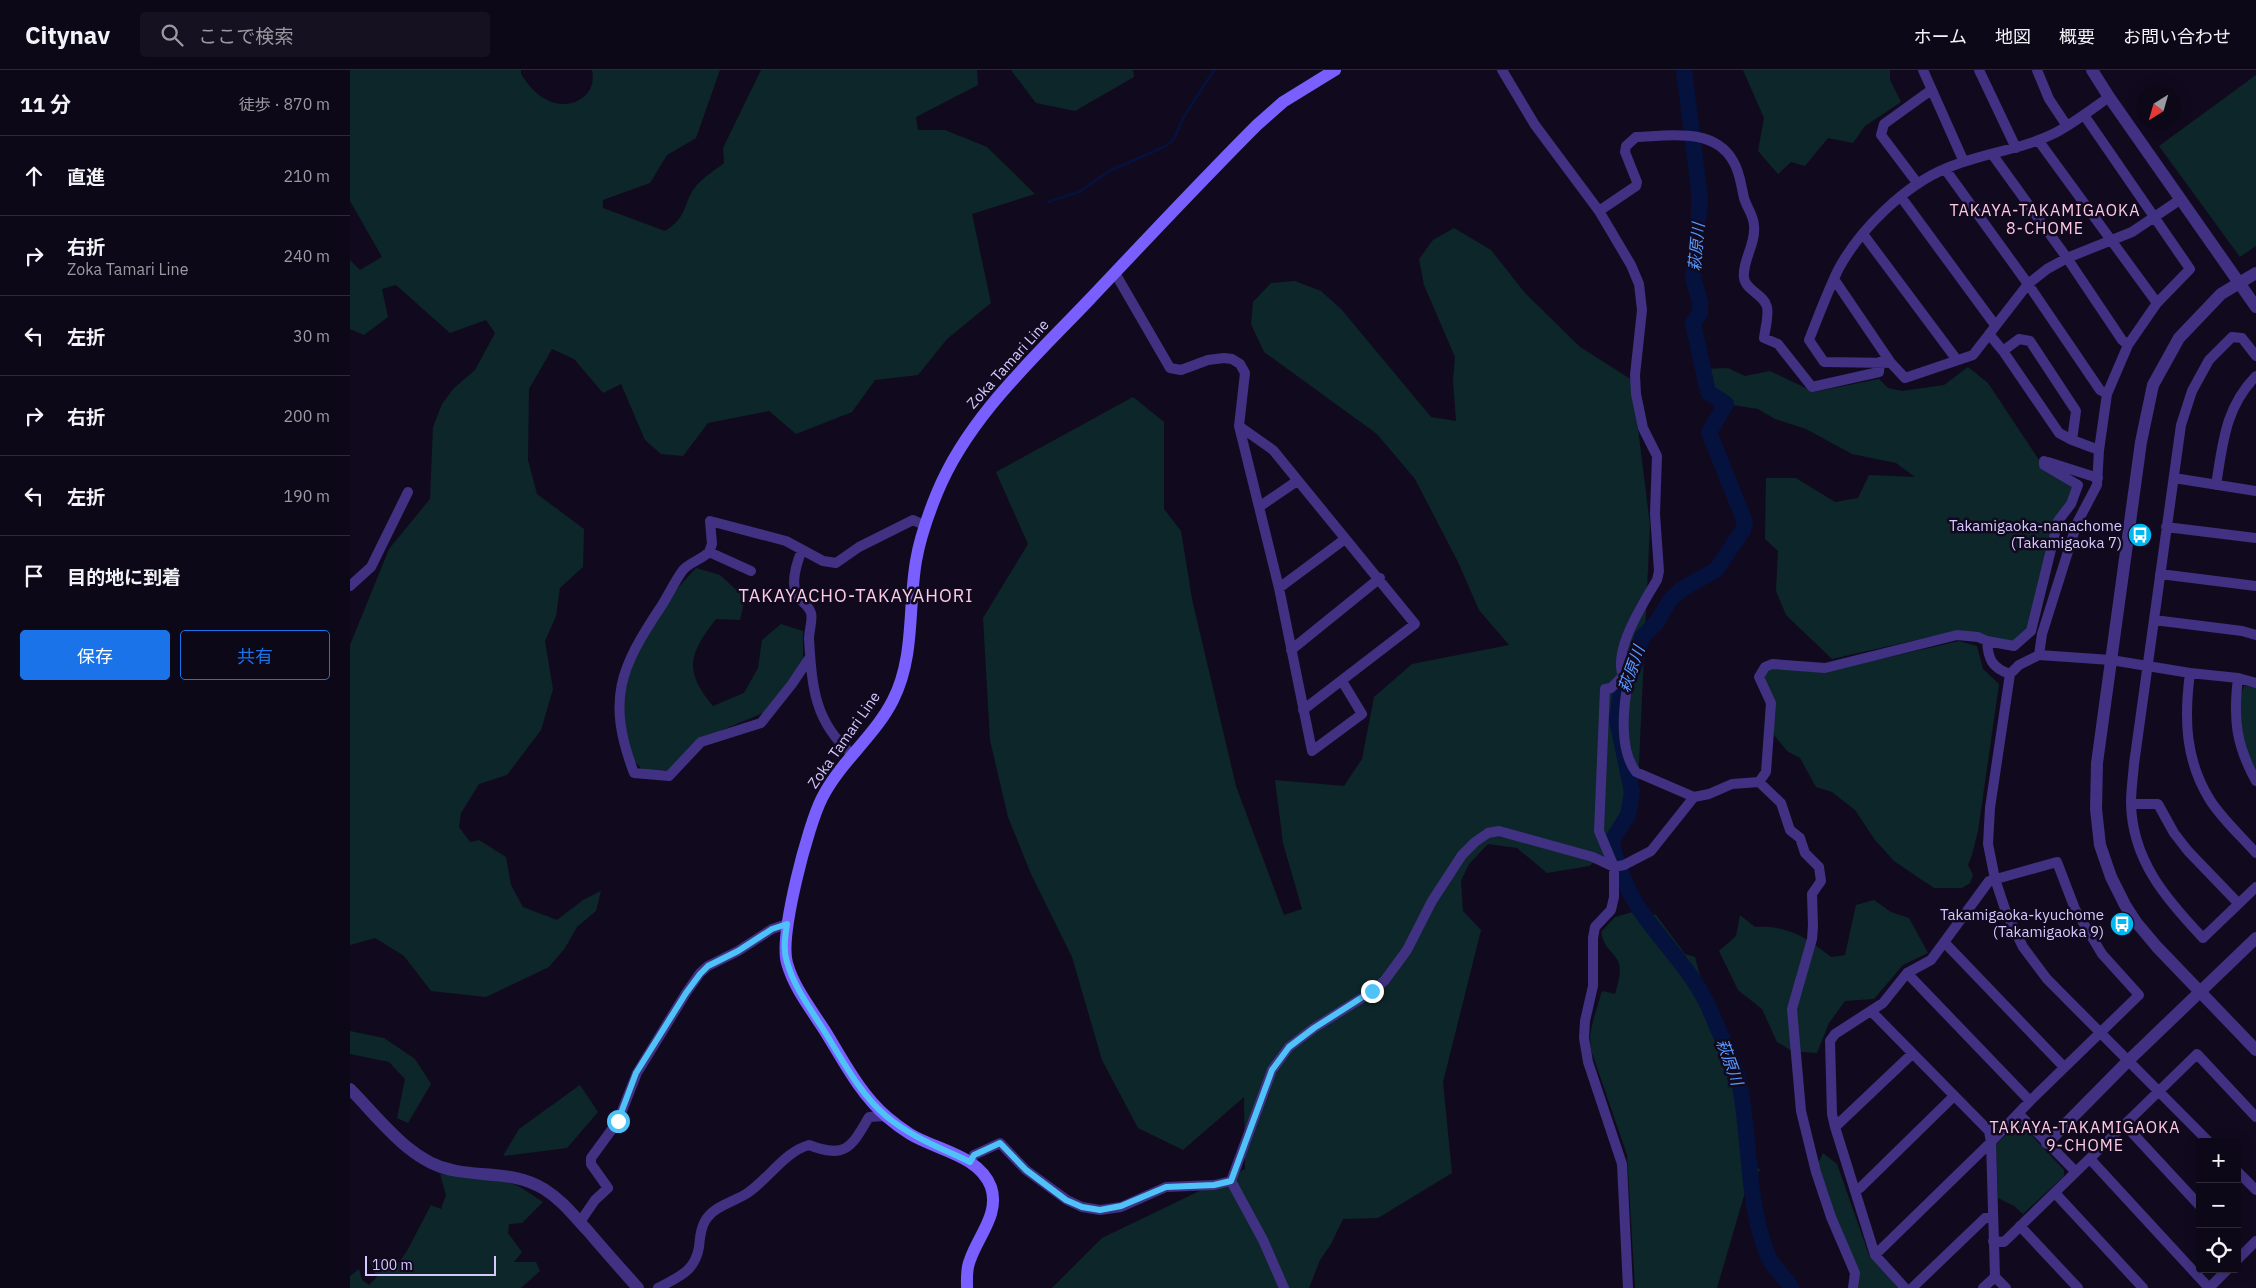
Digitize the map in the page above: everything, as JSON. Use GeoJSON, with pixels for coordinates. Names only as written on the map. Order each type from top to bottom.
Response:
{"type":"FeatureCollection","features":[{"type":"Feature","properties":{"kind":"main road","name":"Zoka Tamari Line"},"geometry":{"type":"LineString","coordinates":[[967,1288],[967,1270],[970,1259],[988,1224],[992,1210],[993,1199],[990,1185],[981,1172],[970,1162],[911,1134],[886,1116],[875,1105],[855,1079],[797,987],[787,962],[784,947],[787,924],[810,828],[822,797],[852,754],[892,703],[902,678],[908,654],[916,562],[924,526],[948,468],[964,440],[983,414],[1257,125],[1283,102],[1335,70]]}},
{"type":"Feature","properties":{"kind":"street"},"geometry":{"type":"LineString","coordinates":[[1502,70],[1535,125],[1599,211],[1631,265],[1639,284],[1642,310],[1635,375],[1636,394],[1643,428],[1656,456],[1655,514],[1659,571],[1657,580],[1628,635],[1620,660],[1625,680],[1625,740],[1632,766],[1643,776],[1694,797],[1709,794],[1732,784],[1759,782],[1780,803],[1790,830],[1800,838],[1805,853],[1815,861],[1821,873],[1821,881],[1812,894],[1812,939],[1792,1009],[1801,1111],[1816,1172],[1854,1273],[1853,1288]]}},
{"type":"Feature","properties":{"kind":"street"},"geometry":{"type":"LineString","coordinates":[[1923,70],[1964,162]]}},
{"type":"Feature","properties":{"kind":"street"},"geometry":{"type":"LineString","coordinates":[[1979,70],[2016,148]]}},
{"type":"Feature","properties":{"kind":"street"},"geometry":{"type":"LineString","coordinates":[[2036,70],[2049,99],[2067,126]]}},
{"type":"Feature","properties":{"kind":"street"},"geometry":{"type":"LineString","coordinates":[[2092,70],[2256,307]]}},
{"type":"Feature","properties":{"kind":"street"},"geometry":{"type":"LineString","coordinates":[[1918,184],[1881,135],[1884,124],[1927,93],[1933,92]]}},
{"type":"Feature","properties":{"kind":"street"},"geometry":{"type":"LineString","coordinates":[[1892,362],[1824,362],[1809,340],[1834,279],[1850,251],[1863,234],[1901,197],[1918,184],[1945,169],[1964,162],[2038,140],[2067,126],[2109,97]]}},
{"type":"Feature","properties":{"kind":"street"},"geometry":{"type":"LineString","coordinates":[[2039,655],[2042,634],[2077,523],[2097,486],[2099,450],[2107,394],[2128,345],[2157,304],[2190,269],[2084,115]]}},
{"type":"Feature","properties":{"kind":"street"},"geometry":{"type":"LineString","coordinates":[[1599,211],[1636,186],[1637,182],[1625,152],[1626,146],[1636,137],[1688,135],[1717,143],[1723,147],[1734,162],[1739,175],[1744,200],[1755,227],[1753,243],[1744,276],[1746,285],[1765,302],[1767,310],[1764,338],[1778,344],[1812,387],[1879,372],[1880,362]]}},
{"type":"Feature","properties":{"kind":"street"},"geometry":{"type":"LineString","coordinates":[[2038,140],[2157,304]]}},
{"type":"Feature","properties":{"kind":"street"},"geometry":{"type":"LineString","coordinates":[[1992,154],[2067,258],[2122,340],[2128,345]]}},
{"type":"Feature","properties":{"kind":"street"},"geometry":{"type":"LineString","coordinates":[[1945,169],[2028,284],[2100,390],[2107,394]]}},
{"type":"Feature","properties":{"kind":"street"},"geometry":{"type":"LineString","coordinates":[[1901,197],[1995,325]]}},
{"type":"Feature","properties":{"kind":"street"},"geometry":{"type":"LineString","coordinates":[[1834,279],[1905,378],[1973,355],[2028,284],[2047,269],[2067,258],[2132,232],[2154,219],[2181,199]]}},
{"type":"Feature","properties":{"kind":"street"},"geometry":{"type":"LineString","coordinates":[[1863,234],[1957,360]]}},
{"type":"Feature","properties":{"kind":"street"},"geometry":{"type":"LineString","coordinates":[[1115,273],[1170,368],[1181,370],[1208,360],[1232,359],[1240,364],[1245,373],[1239,426],[1279,588],[1312,751],[1362,714],[1342,681]]}},
{"type":"Feature","properties":{"kind":"street"},"geometry":{"type":"LineString","coordinates":[[2256,273],[2221,294],[2179,338],[2153,385],[2141,442],[2097,763],[2096,809],[2100,845],[2111,877],[2136,922],[2256,1050]]}},
{"type":"Feature","properties":{"kind":"street"},"geometry":{"type":"LineString","coordinates":[[1989,334],[2003,351],[2059,433],[2099,450]]}},
{"type":"Feature","properties":{"kind":"street"},"geometry":{"type":"LineString","coordinates":[[2256,356],[2242,338],[2232,337],[2209,360],[2192,391],[2181,425],[2134,764],[2131,804],[2137,838],[2149,873],[2170,904],[2203,938],[2256,887]]}},
{"type":"Feature","properties":{"kind":"street"},"geometry":{"type":"LineString","coordinates":[[2003,351],[2019,339],[2030,341],[2076,411],[2072,440]]}},
{"type":"Feature","properties":{"kind":"street"},"geometry":{"type":"LineString","coordinates":[[2216,485],[2223,442],[2231,411],[2245,387],[2256,376]]}},
{"type":"Feature","properties":{"kind":"street"},"geometry":{"type":"LineString","coordinates":[[1239,426],[1273,450],[1345,539],[1380,578],[1415,624],[1303,710]]}},
{"type":"Feature","properties":{"kind":"street"},"geometry":{"type":"LineString","coordinates":[[1759,782],[1766,772],[1771,718],[1771,703],[1759,676],[1765,667],[1781,663],[1825,668],[1957,636],[1978,637],[1986,641],[2014,646],[2031,631],[2058,521],[2071,504],[2078,485],[2044,465],[2044,461],[2098,478]]}},
{"type":"Feature","properties":{"kind":"street"},"geometry":{"type":"LineString","coordinates":[[2174,478],[2256,491]]}},
{"type":"Feature","properties":{"kind":"street"},"geometry":{"type":"LineString","coordinates":[[1258,507],[1297,481]]}},
{"type":"Feature","properties":{"kind":"street"},"geometry":{"type":"LineString","coordinates":[[350,586],[371,567],[408,492]]}},
{"type":"Feature","properties":{"kind":"street"},"geometry":{"type":"LineString","coordinates":[[810,657],[792,684],[761,723],[701,742],[669,776],[634,773],[622,742],[618,698],[621,683],[636,645],[672,591],[684,569],[709,552],[712,544],[710,521],[786,541],[823,561],[836,563],[859,546],[913,520],[924,526]]}},
{"type":"Feature","properties":{"kind":"street"},"geometry":{"type":"LineString","coordinates":[[2166,527],[2256,538]]}},
{"type":"Feature","properties":{"kind":"street"},"geometry":{"type":"LineString","coordinates":[[1279,588],[1345,539]]}},
{"type":"Feature","properties":{"kind":"street"},"geometry":{"type":"LineString","coordinates":[[802,550],[797,564],[795,583],[797,596],[811,612],[812,619],[808,628],[813,682],[823,719],[838,741],[852,754]]}},
{"type":"Feature","properties":{"kind":"street"},"geometry":{"type":"LineString","coordinates":[[709,552],[750,571]]}},
{"type":"Feature","properties":{"kind":"street"},"geometry":{"type":"LineString","coordinates":[[2160,574],[2256,586]]}},
{"type":"Feature","properties":{"kind":"street"},"geometry":{"type":"LineString","coordinates":[[1291,650],[1380,578]]}},
{"type":"Feature","properties":{"kind":"street"},"geometry":{"type":"LineString","coordinates":[[2154,620],[2242,631],[2256,635]]}},
{"type":"Feature","properties":{"kind":"street"},"geometry":{"type":"LineString","coordinates":[[1986,641],[1987,655],[1992,664],[2001,671],[2010,674]]}},
{"type":"Feature","properties":{"kind":"street"},"geometry":{"type":"LineString","coordinates":[[2205,1138],[2047,979],[2023,948],[2006,912],[1995,879],[1988,844],[1990,808],[2010,674],[2019,665],[2039,655],[2111,660],[2190,673],[2238,678],[2256,683]]}},
{"type":"Feature","properties":{"kind":"street"},"geometry":{"type":"LineString","coordinates":[[2190,673],[2185,705],[2186,733],[2193,766],[2210,800],[2256,853]]}},
{"type":"Feature","properties":{"kind":"street"},"geometry":{"type":"LineString","coordinates":[[2238,678],[2235,728],[2244,759],[2256,781]]}},
{"type":"Feature","properties":{"kind":"street"},"geometry":{"type":"LineString","coordinates":[[1625,680],[1611,688],[1605,689],[1599,831],[1614,867],[1614,898],[1611,910],[1595,927],[1593,938],[1593,986],[1585,1021],[1584,1038],[1588,1062],[1622,1164],[1628,1288]]}},
{"type":"Feature","properties":{"kind":"street"},"geometry":{"type":"LineString","coordinates":[[1284,1288],[1263,1240],[1231,1181],[1272,1070],[1289,1047],[1314,1028],[1372,991],[1385,980],[1408,950],[1446,879],[1462,855],[1475,842],[1488,834],[1499,831],[1593,857],[1614,867],[1624,865],[1651,851],[1694,797]]}},
{"type":"Feature","properties":{"kind":"street"},"geometry":{"type":"LineString","coordinates":[[2131,804],[2158,804],[2174,833],[2188,851],[2238,903]]}},
{"type":"Feature","properties":{"kind":"street"},"geometry":{"type":"LineString","coordinates":[[1875,1255],[2139,995],[2102,954],[2075,909],[2057,862],[1989,882],[1931,960],[1907,973],[1883,1003],[1872,1012],[1835,1034],[1830,1041],[1832,1114],[1835,1127],[1875,1255],[1905,1288]]}},
{"type":"Feature","properties":{"kind":"street"},"geometry":{"type":"LineString","coordinates":[[580,1222],[595,1200],[608,1188],[591,1164],[591,1158],[618,1121],[636,1073],[686,993],[708,966],[738,951],[772,929],[787,924]]}},
{"type":"Feature","properties":{"kind":"street"},"geometry":{"type":"LineString","coordinates":[[2047,1143],[2129,1060],[2256,938]]}},
{"type":"Feature","properties":{"kind":"street"},"geometry":{"type":"LineString","coordinates":[[1945,943],[2064,1067]]}},
{"type":"Feature","properties":{"kind":"street"},"geometry":{"type":"LineString","coordinates":[[1907,973],[2030,1101]]}},
{"type":"Feature","properties":{"kind":"street"},"geometry":{"type":"LineString","coordinates":[[1872,1012],[1953,1097],[1989,1131],[1991,1142],[1994,1277],[1984,1288]]}},
{"type":"Feature","properties":{"kind":"street"},"geometry":{"type":"LineString","coordinates":[[1835,1127],[1912,1054]]}},
{"type":"Feature","properties":{"kind":"street"},"geometry":{"type":"LineString","coordinates":[[1993,1241],[2004,1242],[2196,1054],[2256,1117]]}},
{"type":"Feature","properties":{"kind":"street"},"geometry":{"type":"LineString","coordinates":[[350,1089],[397,1137],[426,1161],[453,1171],[511,1176],[527,1180],[545,1189],[561,1201],[638,1288]]}},
{"type":"Feature","properties":{"kind":"street"},"geometry":{"type":"LineString","coordinates":[[1855,1190],[1860,1188],[1953,1097]]}},
{"type":"Feature","properties":{"kind":"street"},"geometry":{"type":"LineString","coordinates":[[2019,1114],[2076,1172]]}},
{"type":"Feature","properties":{"kind":"street"},"geometry":{"type":"LineString","coordinates":[[658,1288],[688,1272],[696,1259],[699,1236],[704,1223],[713,1211],[747,1193],[795,1150],[809,1145],[826,1152],[838,1152],[848,1148],[869,1117],[886,1116]]}},
{"type":"Feature","properties":{"kind":"street"},"geometry":{"type":"LineString","coordinates":[[2125,1125],[2196,1202]]}},
{"type":"Feature","properties":{"kind":"street"},"geometry":{"type":"LineString","coordinates":[[970,1162],[974,1155],[1000,1143],[1026,1170],[1066,1200],[1082,1207],[1100,1210],[1121,1206],[1166,1187],[1214,1185],[1231,1181]]}},
{"type":"Feature","properties":{"kind":"street"},"geometry":{"type":"LineString","coordinates":[[2090,1158],[2209,1288],[2224,1273]]}},
{"type":"Feature","properties":{"kind":"street"},"geometry":{"type":"LineString","coordinates":[[2241,1175],[2256,1190]]}},
{"type":"Feature","properties":{"kind":"street"},"geometry":{"type":"LineString","coordinates":[[2055,1193],[2143,1288]]}},
{"type":"Feature","properties":{"kind":"street"},"geometry":{"type":"LineString","coordinates":[[1912,1288],[1985,1218],[1993,1218]]}},
{"type":"Feature","properties":{"kind":"street"},"geometry":{"type":"LineString","coordinates":[[2020,1226],[2078,1288]]}},
{"type":"Feature","properties":{"kind":"street"},"geometry":{"type":"LineString","coordinates":[[2241,1252],[2256,1241]]}},
{"type":"Feature","properties":{"kind":"street"},"geometry":{"type":"LineString","coordinates":[[1994,1277],[2006,1288]]}},
{"type":"Feature","properties":{"kind":"green space"},"geometry":{"type":"Polygon","coordinates":[[[350,70],[521,70],[521,74],[540,96],[558,104],[566,104],[581,99],[587,93],[593,79],[592,70],[720,70],[696,138],[667,155],[650,183],[603,200],[603,208],[665,231],[678,220],[696,186],[724,163],[723,148],[761,70],[977,70],[978,85],[916,117],[918,130],[945,130],[987,147],[1035,194],[972,214],[991,303],[947,339],[918,375],[875,380],[852,412],[796,434],[769,411],[708,423],[683,456],[661,454],[645,440],[621,384],[603,393],[574,359],[552,349],[529,389],[528,460],[537,494],[584,529],[583,567],[560,588],[556,616],[545,641],[553,689],[541,730],[507,775],[479,784],[461,813],[459,827],[470,842],[479,840],[506,857],[511,885],[523,907],[557,920],[583,900],[601,891],[596,911],[577,927],[565,948],[549,967],[486,997],[431,991],[404,956],[375,938],[350,945],[350,645],[389,549],[430,499],[433,427],[442,404],[454,388],[475,370],[495,333],[486,320],[450,333],[396,285],[382,289],[388,317],[364,335],[350,329],[350,260],[360,270],[382,257],[350,201],[350,70]]]}},
{"type":"Feature","properties":{"kind":"green space"},"geometry":{"type":"Polygon","coordinates":[[[1011,70],[1133,70],[1134,77],[1075,111],[1036,103],[1011,70]]]}},
{"type":"Feature","properties":{"kind":"green space"},"geometry":{"type":"Polygon","coordinates":[[[1743,70],[1890,70],[1890,80],[1901,102],[1865,126],[1853,143],[1828,138],[1805,166],[1791,162],[1778,174],[1758,151],[1764,118],[1743,70]]]}},
{"type":"Feature","properties":{"kind":"green space"},"geometry":{"type":"Polygon","coordinates":[[[2256,75],[2256,246],[2240,257],[2159,146],[2256,75]]]}},
{"type":"Feature","properties":{"kind":"green space"},"geometry":{"type":"Polygon","coordinates":[[[1454,228],[1491,250],[1525,293],[1580,347],[1632,380],[1650,525],[1638,785],[1628,824],[1608,852],[1589,866],[1547,873],[1517,848],[1488,844],[1469,864],[1461,881],[1463,911],[1481,930],[1443,1082],[1452,1173],[1378,1218],[1343,1219],[1331,1244],[1320,1260],[1309,1288],[1052,1288],[1102,1238],[1245,1169],[1244,1097],[1183,1150],[1138,1128],[1102,1060],[1072,957],[1031,874],[1008,817],[990,740],[983,618],[1028,544],[996,472],[1133,397],[1164,422],[1164,509],[1181,531],[1192,599],[1236,786],[1284,915],[1302,909],[1283,843],[1275,780],[1344,786],[1362,759],[1374,697],[1412,664],[1509,645],[1479,610],[1458,562],[1415,479],[1377,434],[1264,352],[1251,324],[1253,302],[1271,283],[1295,281],[1321,291],[1341,309],[1431,417],[1456,421],[1453,380],[1455,357],[1424,285],[1419,259],[1433,240],[1454,228]]]}},
{"type":"Feature","properties":{"kind":"green space"},"geometry":{"type":"Polygon","coordinates":[[[1968,367],[1988,383],[2041,463],[2076,490],[2060,522],[2031,630],[2007,646],[1960,630],[1832,659],[1786,615],[1776,591],[1778,551],[1765,539],[1766,478],[1796,478],[1835,502],[1858,498],[1869,475],[1915,477],[1896,463],[1852,454],[1806,429],[1775,419],[1758,409],[1726,404],[1709,390],[1705,369],[1728,368],[1745,376],[1770,371],[1814,392],[1879,379],[1888,388],[1902,391],[1944,385],[1968,367]]]}},
{"type":"Feature","properties":{"kind":"green space"},"geometry":{"type":"Polygon","coordinates":[[[696,568],[720,575],[745,598],[740,620],[716,619],[695,652],[693,662],[697,682],[713,706],[744,693],[758,668],[762,640],[781,624],[803,631],[803,663],[765,712],[701,739],[669,770],[643,770],[634,761],[624,736],[621,697],[638,645],[673,593],[696,568]]]}},
{"type":"Feature","properties":{"kind":"green space"},"geometry":{"type":"Polygon","coordinates":[[[1959,641],[1977,646],[1983,669],[1999,684],[1978,831],[1968,865],[1973,875],[1970,883],[1962,888],[1934,888],[1894,861],[1875,840],[1855,810],[1832,792],[1816,787],[1800,758],[1787,751],[1774,735],[1774,701],[1764,680],[1766,672],[1773,667],[1825,672],[1959,641]]]}},
{"type":"Feature","properties":{"kind":"green space"},"geometry":{"type":"Polygon","coordinates":[[[2244,686],[2256,687],[2256,772],[2242,741],[2240,730],[2240,697],[2244,686]]]}},
{"type":"Feature","properties":{"kind":"green space"},"geometry":{"type":"Polygon","coordinates":[[[1874,900],[1891,912],[1909,918],[1928,953],[1903,965],[1874,999],[1845,1001],[1829,1023],[1817,1053],[1792,1051],[1777,1042],[1762,1009],[1738,990],[1719,951],[1736,936],[1740,915],[1755,927],[1777,928],[1796,934],[1831,957],[1845,955],[1856,905],[1874,900]]]}},
{"type":"Feature","properties":{"kind":"green space"},"geometry":{"type":"Polygon","coordinates":[[[1636,911],[1656,915],[1685,954],[1695,957],[1710,1013],[1749,1102],[1744,1155],[1760,1170],[1746,1189],[1717,1288],[1635,1288],[1627,1155],[1591,1050],[1590,1036],[1602,991],[1615,994],[1620,967],[1617,959],[1606,945],[1601,932],[1615,917],[1636,911]]]}},
{"type":"Feature","properties":{"kind":"green space"},"geometry":{"type":"Polygon","coordinates":[[[350,1031],[384,1038],[415,1059],[431,1084],[408,1123],[397,1118],[405,1079],[389,1062],[350,1054],[350,1031]]]}},
{"type":"Feature","properties":{"kind":"green space"},"geometry":{"type":"Polygon","coordinates":[[[580,1085],[598,1112],[567,1148],[503,1156],[519,1129],[580,1085]]]}},
{"type":"Feature","properties":{"kind":"green space"},"geometry":{"type":"Polygon","coordinates":[[[2016,1124],[2023,1126],[2064,1170],[2064,1176],[2023,1214],[2014,1206],[1998,1198],[1996,1145],[2016,1124]]]}},
{"type":"Feature","properties":{"kind":"green space"},"geometry":{"type":"Polygon","coordinates":[[[1823,1153],[1837,1164],[1869,1255],[1898,1288],[1854,1288],[1818,1163],[1823,1153]]]}},
{"type":"Feature","properties":{"kind":"green space"},"geometry":{"type":"Polygon","coordinates":[[[440,1174],[506,1181],[520,1187],[543,1202],[522,1223],[509,1224],[508,1233],[522,1252],[514,1262],[536,1262],[540,1271],[521,1288],[350,1288],[350,1276],[359,1269],[362,1280],[369,1285],[377,1277],[369,1260],[380,1259],[395,1268],[407,1251],[431,1205],[441,1209],[446,1195],[440,1174]]]}},
{"type":"Feature","properties":{"kind":"waterway"},"geometry":{"type":"LineString","coordinates":[[1048,202],[1079,192],[1109,171],[1166,146],[1174,139],[1183,118],[1214,70]]}},
{"type":"Feature","properties":{"kind":"waterway","name":"萩原川"},"geometry":{"type":"LineString","coordinates":[[1684,70],[1700,199],[1693,278],[1700,302],[1700,313],[1693,323],[1708,392],[1726,404],[1709,432],[1745,522],[1743,530],[1716,570],[1682,589],[1670,600],[1657,622],[1642,637],[1634,666],[1622,684],[1617,720],[1632,792],[1628,815],[1611,842],[1634,900],[1691,977],[1707,1003],[1732,1061],[1740,1087],[1756,1217],[1769,1258],[1791,1288]]}},
{"type":"Feature","properties":{"kind":"place","name":"Takamigaoka-nanachome (Takamigaoka 7)"},"geometry":{"type":"Point","coordinates":[2140,535]}},
{"type":"Feature","properties":{"kind":"place","name":"Takamigaoka-kyuchome (Takamigaoka 9)"},"geometry":{"type":"Point","coordinates":[2122,924]}},
{"type":"Feature","properties":{"kind":"district","name":"TAKAYA-TAKAMIGAOKA 8-CHOME"},"geometry":{"type":"Point","coordinates":[2045,219]}},
{"type":"Feature","properties":{"kind":"district","name":"TAKAYACHO-TAKAYAHORI"},"geometry":{"type":"Point","coordinates":[856,596]}},
{"type":"Feature","properties":{"kind":"district","name":"TAKAYA-TAKAMIGAOKA 9-CHOME"},"geometry":{"type":"Point","coordinates":[2085,1136]}},
{"type":"Feature","properties":{"kind":"route"},"geometry":{"type":"LineString","coordinates":[[618,1121],[636,1073],[700,974],[708,966],[738,951],[772,929],[787,924],[784,947],[787,962],[797,987],[855,1079],[886,1116],[911,1134],[970,1162],[974,1155],[1000,1143],[1026,1170],[1066,1200],[1082,1207],[1100,1210],[1121,1206],[1166,1187],[1214,1185],[1231,1181],[1272,1070],[1289,1047],[1314,1028],[1372,991]]}}]}
